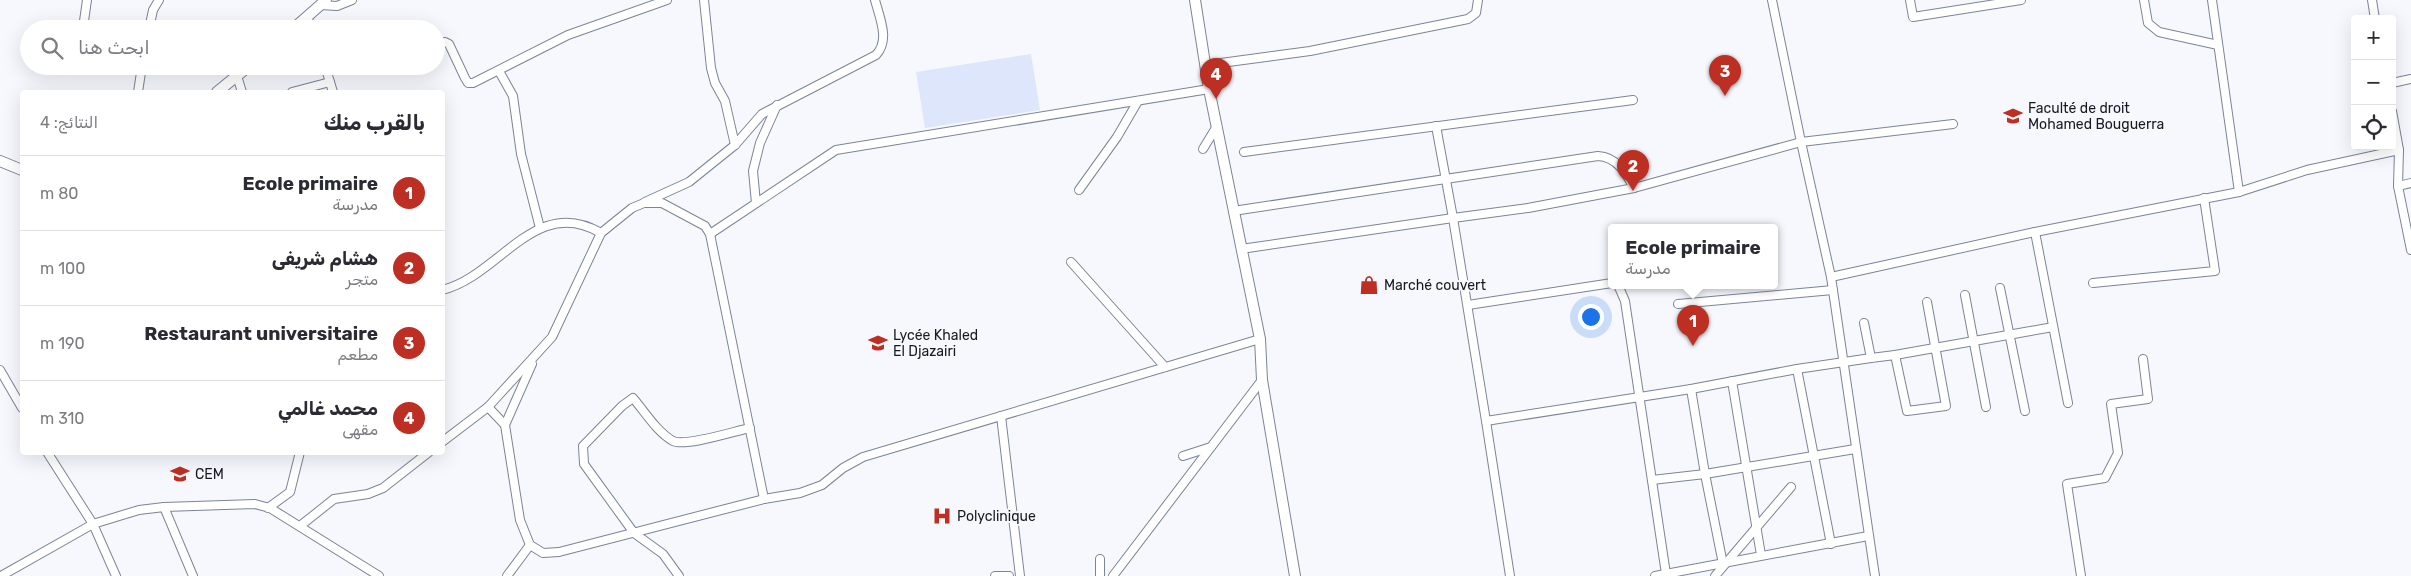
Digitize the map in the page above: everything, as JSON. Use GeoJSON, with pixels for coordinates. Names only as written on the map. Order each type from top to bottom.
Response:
{"type":"FeatureCollection","features":[{"type":"Feature","properties":{"kind":"main road"},"geometry":{"type":"LineString","coordinates":[[1195,0],[1216,126],[1260,339],[1262,380],[1295,576]]}},
{"type":"Feature","properties":{"kind":"main road"},"geometry":{"type":"LineString","coordinates":[[303,20],[323,2]]}},
{"type":"Feature","properties":{"kind":"main road"},"geometry":{"type":"LineString","coordinates":[[220,90],[237,76]]}},
{"type":"Feature","properties":{"kind":"main road"},"geometry":{"type":"LineString","coordinates":[[0,161],[20,169]]}},
{"type":"Feature","properties":{"kind":"street"},"geometry":{"type":"LineString","coordinates":[[84,20],[87,0]]}},
{"type":"Feature","properties":{"kind":"street"},"geometry":{"type":"LineString","coordinates":[[151,20],[153,10],[159,0]]}},
{"type":"Feature","properties":{"kind":"street"},"geometry":{"type":"LineString","coordinates":[[323,2],[337,6],[352,0]]}},
{"type":"Feature","properties":{"kind":"street"},"geometry":{"type":"LineString","coordinates":[[445,42],[450,43],[468,83],[473,83],[499,72],[568,35],[616,16],[667,0]]}},
{"type":"Feature","properties":{"kind":"street"},"geometry":{"type":"LineString","coordinates":[[704,0],[711,68],[715,83],[725,101],[735,145]]}},
{"type":"Feature","properties":{"kind":"street"},"geometry":{"type":"LineString","coordinates":[[445,440],[488,407],[535,358],[552,337],[601,232],[632,208],[689,182],[735,145],[762,114],[876,55],[882,48],[884,40],[875,0]]}},
{"type":"Feature","properties":{"kind":"street"},"geometry":{"type":"LineString","coordinates":[[1206,65],[1310,50],[1468,19],[1476,13],[1478,0]]}},
{"type":"Feature","properties":{"kind":"street"},"geometry":{"type":"LineString","coordinates":[[1772,0],[1800,142],[1831,277],[1875,576]]}},
{"type":"Feature","properties":{"kind":"street"},"geometry":{"type":"LineString","coordinates":[[1910,0],[1913,17],[2021,0]]}},
{"type":"Feature","properties":{"kind":"street"},"geometry":{"type":"LineString","coordinates":[[2144,0],[2148,23],[2158,32],[2218,45]]}},
{"type":"Feature","properties":{"kind":"street"},"geometry":{"type":"LineString","coordinates":[[2212,0],[2239,192]]}},
{"type":"Feature","properties":{"kind":"street"},"geometry":{"type":"LineString","coordinates":[[2372,0],[2374,15]]}},
{"type":"Feature","properties":{"kind":"street"},"geometry":{"type":"LineString","coordinates":[[307,16],[309,20]]}},
{"type":"Feature","properties":{"kind":"street"},"geometry":{"type":"LineString","coordinates":[[499,72],[513,96],[521,154],[540,228]]}},
{"type":"Feature","properties":{"kind":"street"},"geometry":{"type":"LineString","coordinates":[[138,90],[141,75]]}},
{"type":"Feature","properties":{"kind":"street"},"geometry":{"type":"LineString","coordinates":[[328,75],[332,90]]}},
{"type":"Feature","properties":{"kind":"street"},"geometry":{"type":"LineString","coordinates":[[237,76],[241,90]]}},
{"type":"Feature","properties":{"kind":"street"},"geometry":{"type":"LineString","coordinates":[[2396,82],[2411,79]]}},
{"type":"Feature","properties":{"kind":"street"},"geometry":{"type":"LineString","coordinates":[[307,90],[330,82]]}},
{"type":"Feature","properties":{"kind":"street"},"geometry":{"type":"LineString","coordinates":[[710,234],[836,150],[1209,89]]}},
{"type":"Feature","properties":{"kind":"street"},"geometry":{"type":"LineString","coordinates":[[1244,152],[1633,100]]}},
{"type":"Feature","properties":{"kind":"street"},"geometry":{"type":"LineString","coordinates":[[1079,190],[1117,137],[1138,101]]}},
{"type":"Feature","properties":{"kind":"street"},"geometry":{"type":"LineString","coordinates":[[756,204],[753,171],[760,143],[778,105]]}},
{"type":"Feature","properties":{"kind":"street"},"geometry":{"type":"LineString","coordinates":[[1241,249],[1528,208],[1634,188],[1800,142],[1953,124]]}},
{"type":"Feature","properties":{"kind":"street"},"geometry":{"type":"LineString","coordinates":[[1203,149],[1216,126]]}},
{"type":"Feature","properties":{"kind":"street"},"geometry":{"type":"LineString","coordinates":[[1436,126],[1468,305],[1510,576]]}},
{"type":"Feature","properties":{"kind":"street"},"geometry":{"type":"LineString","coordinates":[[2396,133],[2399,150],[2398,186],[2411,250]]}},
{"type":"Feature","properties":{"kind":"street"},"geometry":{"type":"LineString","coordinates":[[1831,277],[2035,232],[2239,192],[2307,170],[2399,150]]}},
{"type":"Feature","properties":{"kind":"street"},"geometry":{"type":"LineString","coordinates":[[1233,210],[1598,156],[1608,156],[1627,174],[1634,188]]}},
{"type":"Feature","properties":{"kind":"street"},"geometry":{"type":"LineString","coordinates":[[2398,186],[2411,183]]}},
{"type":"Feature","properties":{"kind":"street"},"geometry":{"type":"LineString","coordinates":[[2093,284],[2215,271],[2204,198]]}},
{"type":"Feature","properties":{"kind":"street"},"geometry":{"type":"LineString","coordinates":[[644,203],[662,203],[705,226],[720,228]]}},
{"type":"Feature","properties":{"kind":"street"},"geometry":{"type":"LineString","coordinates":[[445,289],[472,278],[519,240],[540,228],[568,221],[587,224],[601,232]]}},
{"type":"Feature","properties":{"kind":"street"},"geometry":{"type":"LineString","coordinates":[[705,226],[710,234],[764,499]]}},
{"type":"Feature","properties":{"kind":"street"},"geometry":{"type":"LineString","coordinates":[[2035,232],[2068,403]]}},
{"type":"Feature","properties":{"kind":"street"},"geometry":{"type":"LineString","coordinates":[[1071,262],[1165,367]]}},
{"type":"Feature","properties":{"kind":"street"},"geometry":{"type":"LineString","coordinates":[[1468,305],[1608,284]]}},
{"type":"Feature","properties":{"kind":"street"},"geometry":{"type":"LineString","coordinates":[[2000,288],[2025,411]]}},
{"type":"Feature","properties":{"kind":"street"},"geometry":{"type":"LineString","coordinates":[[1620,289],[1625,301],[1666,574]]}},
{"type":"Feature","properties":{"kind":"street"},"geometry":{"type":"LineString","coordinates":[[1678,304],[1833,290]]}},
{"type":"Feature","properties":{"kind":"street"},"geometry":{"type":"LineString","coordinates":[[1965,295],[1986,407]]}},
{"type":"Feature","properties":{"kind":"street"},"geometry":{"type":"LineString","coordinates":[[1895,355],[1907,411],[1946,406],[1927,302]]}},
{"type":"Feature","properties":{"kind":"street"},"geometry":{"type":"LineString","coordinates":[[1864,323],[1871,358]]}},
{"type":"Feature","properties":{"kind":"street"},"geometry":{"type":"LineString","coordinates":[[1486,421],[1639,398],[1843,361],[1895,355],[1974,342],[2053,326]]}},
{"type":"Feature","properties":{"kind":"street"},"geometry":{"type":"LineString","coordinates":[[535,358],[505,425],[520,520],[530,545],[544,553],[559,552],[764,499],[800,493],[822,485],[843,468],[863,457],[1260,339]]}},
{"type":"Feature","properties":{"kind":"street"},"geometry":{"type":"LineString","coordinates":[[2081,576],[2067,484],[2105,478],[2118,452],[2111,404],[2148,399],[2143,359]]}},
{"type":"Feature","properties":{"kind":"street"},"geometry":{"type":"LineString","coordinates":[[1798,369],[1816,456],[1831,544]]}},
{"type":"Feature","properties":{"kind":"street"},"geometry":{"type":"LineString","coordinates":[[0,370],[20,405]]}},
{"type":"Feature","properties":{"kind":"street"},"geometry":{"type":"LineString","coordinates":[[1113,576],[1262,380]]}},
{"type":"Feature","properties":{"kind":"street"},"geometry":{"type":"LineString","coordinates":[[1732,381],[1761,555]]}},
{"type":"Feature","properties":{"kind":"street"},"geometry":{"type":"LineString","coordinates":[[1692,389],[1705,474],[1723,564]]}},
{"type":"Feature","properties":{"kind":"street"},"geometry":{"type":"LineString","coordinates":[[680,576],[663,554],[634,533],[584,464],[583,446],[622,406],[633,398],[665,435],[675,442],[686,442],[750,428]]}},
{"type":"Feature","properties":{"kind":"street"},"geometry":{"type":"LineString","coordinates":[[488,407],[505,425]]}},
{"type":"Feature","properties":{"kind":"street"},"geometry":{"type":"LineString","coordinates":[[1001,416],[1020,576]]}},
{"type":"Feature","properties":{"kind":"street"},"geometry":{"type":"LineString","coordinates":[[1183,456],[1211,447]]}},
{"type":"Feature","properties":{"kind":"street"},"geometry":{"type":"LineString","coordinates":[[1652,480],[1746,468],[1855,450]]}},
{"type":"Feature","properties":{"kind":"street"},"geometry":{"type":"LineString","coordinates":[[50,455],[93,524],[116,576]]}},
{"type":"Feature","properties":{"kind":"street"},"geometry":{"type":"LineString","coordinates":[[268,508],[290,492],[299,455]]}},
{"type":"Feature","properties":{"kind":"street"},"geometry":{"type":"LineString","coordinates":[[300,526],[334,499],[368,494],[383,488],[425,455]]}},
{"type":"Feature","properties":{"kind":"street"},"geometry":{"type":"LineString","coordinates":[[1715,576],[1723,564],[1791,487]]}},
{"type":"Feature","properties":{"kind":"street"},"geometry":{"type":"LineString","coordinates":[[0,576],[93,524],[139,510],[164,506],[239,504],[268,508],[300,526],[378,576]]}},
{"type":"Feature","properties":{"kind":"street"},"geometry":{"type":"LineString","coordinates":[[164,506],[193,576]]}},
{"type":"Feature","properties":{"kind":"street"},"geometry":{"type":"LineString","coordinates":[[1655,576],[1868,536]]}},
{"type":"Feature","properties":{"kind":"street"},"geometry":{"type":"LineString","coordinates":[[507,576],[530,545]]}},
{"type":"Feature","properties":{"kind":"street"},"geometry":{"type":"LineString","coordinates":[[1100,559],[1100,576]]}},
{"type":"Feature","properties":{"kind":"street"},"geometry":{"type":"LineString","coordinates":[[16,576],[24,563]]}},
{"type":"Feature","properties":{"kind":"street"},"geometry":{"type":"LineString","coordinates":[[995,576],[1009,576]]}},
{"type":"Feature","properties":{"kind":"shaded area"},"geometry":{"type":"Polygon","coordinates":[[[1031,54],[1040,110],[925,128],[916,72],[1031,54]]]}},
{"type":"Feature","properties":{"kind":"place","name":"Restaurant universitaire"},"geometry":{"type":"Point","coordinates":[1725,96]}},
{"type":"Feature","properties":{"kind":"place","name":"محمد غالمي"},"geometry":{"type":"Point","coordinates":[1216,99]}},
{"type":"Feature","properties":{"kind":"place","name":"Faculté de droit Mohamed Bouguerra"},"geometry":{"type":"Point","coordinates":[2013,116]}},
{"type":"Feature","properties":{"kind":"place","name":"هشام شريفى"},"geometry":{"type":"Point","coordinates":[1633,191]}},
{"type":"Feature","properties":{"kind":"place","name":"Marché couvert"},"geometry":{"type":"Point","coordinates":[1369,285]}},
{"type":"Feature","properties":{"kind":"place","name":"Lycée Khaled El Djazairi"},"geometry":{"type":"Point","coordinates":[878,343]}},
{"type":"Feature","properties":{"kind":"place","name":"Ecole primaire"},"geometry":{"type":"Point","coordinates":[1693,346]}},
{"type":"Feature","properties":{"kind":"place","name":"CEM"},"geometry":{"type":"Point","coordinates":[180,474]}},
{"type":"Feature","properties":{"kind":"place","name":"Polyclinique"},"geometry":{"type":"Point","coordinates":[942,516]}}]}
